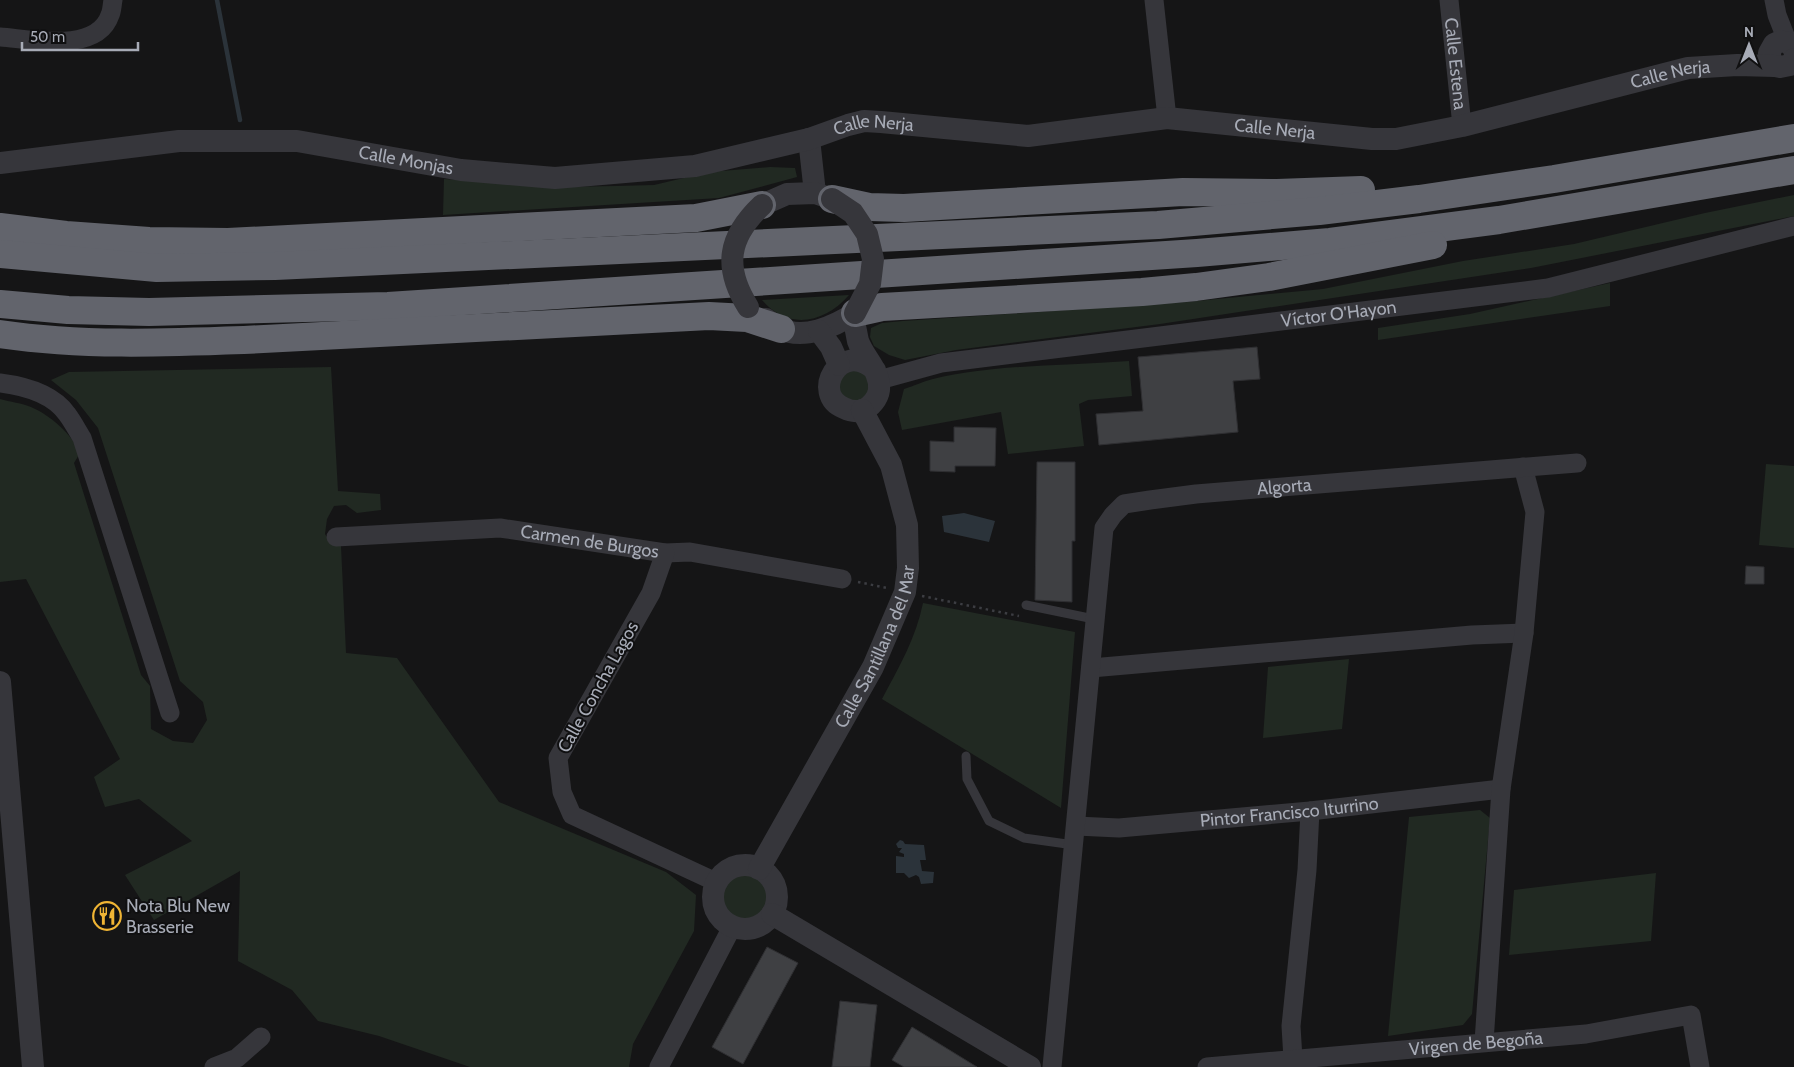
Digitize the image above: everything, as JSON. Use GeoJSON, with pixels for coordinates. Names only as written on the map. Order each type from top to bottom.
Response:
{"type":"FeatureCollection","features":[{"type":"Feature","properties":{"kind":"highway"},"geometry":{"type":"LineString","coordinates":[[0,254],[157,268],[275,266],[1158,225],[1319,211],[1419,198],[1554,179],[1794,138]]}},
{"type":"Feature","properties":{"kind":"highway"},"geometry":{"type":"LineString","coordinates":[[0,304],[68,310],[149,312],[388,306],[1198,253],[1330,242],[1499,220],[1794,170]]}},
{"type":"Feature","properties":{"kind":"highway"},"geometry":{"type":"LineString","coordinates":[[824,196],[869,207],[904,208],[1183,192],[1277,193],[1357,190],[1419,198]]}},
{"type":"Feature","properties":{"kind":"highway"},"geometry":{"type":"LineString","coordinates":[[0,227],[66,235],[149,241],[228,242],[696,218],[762,205]]}},
{"type":"Feature","properties":{"kind":"highway"},"geometry":{"type":"LineString","coordinates":[[853,314],[882,307],[1142,292],[1269,277],[1438,244],[1499,220]]}},
{"type":"Feature","properties":{"kind":"highway"},"geometry":{"type":"LineString","coordinates":[[0,334],[34,339],[102,343],[172,342],[709,316],[746,318],[781,329]]}},
{"type":"Feature","properties":{"kind":"street"},"geometry":{"type":"LineString","coordinates":[[0,37],[62,42],[80,40],[102,28],[110,16],[113,0]]}},
{"type":"Feature","properties":{"kind":"street"},"geometry":{"type":"LineString","coordinates":[[1154,0],[1167,118]]}},
{"type":"Feature","properties":{"kind":"street","name":"Calle Estena"},"geometry":{"type":"LineString","coordinates":[[1450,0],[1462,126]]}},
{"type":"Feature","properties":{"kind":"street"},"geometry":{"type":"LineString","coordinates":[[1775,8],[1787,56]]}},
{"type":"Feature","properties":{"kind":"street","name":"Calle Nerja"},"geometry":{"type":"LineString","coordinates":[[809,139],[864,121],[1028,136],[1167,118],[1372,139],[1396,139],[1462,126],[1618,87],[1671,71],[1737,65],[1787,56]]}},
{"type":"Feature","properties":{"kind":"street"},"geometry":{"type":"LineString","coordinates":[[809,139],[824,196]]}},
{"type":"Feature","properties":{"kind":"street","name":"Calle Monjas"},"geometry":{"type":"LineString","coordinates":[[0,163],[179,141],[297,141],[461,170],[555,178],[694,166],[809,139]]}},
{"type":"Feature","properties":{"kind":"street"},"geometry":{"type":"LineString","coordinates":[[787,194],[824,196],[853,213],[867,234],[873,258],[870,284],[853,314],[819,331],[800,333],[781,329],[748,307],[738,291],[733,272],[733,253],[738,234],[748,218],[762,205],[787,194]]}},
{"type":"Feature","properties":{"kind":"street","name":"Víctor O'Hayon"},"geometry":{"type":"LineString","coordinates":[[877,375],[941,363],[1548,288],[1794,226]]}},
{"type":"Feature","properties":{"kind":"street"},"geometry":{"type":"LineString","coordinates":[[853,314],[859,342],[877,375],[879,392],[873,403],[862,410],[850,411],[839,406],[831,397],[828,386],[832,374],[839,365],[848,361],[858,361],[867,364],[877,375]]}},
{"type":"Feature","properties":{"kind":"street"},"geometry":{"type":"LineString","coordinates":[[819,331],[831,347],[839,365]]}},
{"type":"Feature","properties":{"kind":"street"},"geometry":{"type":"LineString","coordinates":[[0,383],[11,384],[46,395],[66,413],[82,438],[170,714]]}},
{"type":"Feature","properties":{"kind":"street","name":"Calle Santillana del Mar"},"geometry":{"type":"LineString","coordinates":[[759,869],[873,667],[905,592],[908,568],[907,525],[891,464],[862,410]]}},
{"type":"Feature","properties":{"kind":"street","name":"Algorta"},"geometry":{"type":"LineString","coordinates":[[1052,1067],[1104,528],[1113,515],[1124,504],[1190,495],[1577,463]]}},
{"type":"Feature","properties":{"kind":"street"},"geometry":{"type":"LineString","coordinates":[[1484,1042],[1501,790],[1524,633],[1535,512],[1523,467]]}},
{"type":"Feature","properties":{"kind":"street","name":"Carmen de Burgos"},"geometry":{"type":"LineString","coordinates":[[336,537],[500,528],[665,553],[690,552],[842,578]]}},
{"type":"Feature","properties":{"kind":"street","name":"Calle Concha Lagos"},"geometry":{"type":"LineString","coordinates":[[665,553],[651,593],[558,758],[562,792],[572,815],[716,882]]}},
{"type":"Feature","properties":{"kind":"street"},"geometry":{"type":"LineString","coordinates":[[1091,668],[1472,635],[1524,633]]}},
{"type":"Feature","properties":{"kind":"street"},"geometry":{"type":"LineString","coordinates":[[0,682],[33,1067]]}},
{"type":"Feature","properties":{"kind":"street","name":"Pintor Francisco Iturrino"},"geometry":{"type":"LineString","coordinates":[[1076,826],[1119,828],[1310,811],[1501,790]]}},
{"type":"Feature","properties":{"kind":"street"},"geometry":{"type":"LineString","coordinates":[[1293,1059],[1291,1026],[1308,870],[1310,811]]}},
{"type":"Feature","properties":{"kind":"street"},"geometry":{"type":"LineString","coordinates":[[743,865],[759,869],[772,880],[777,897],[772,914],[762,925],[747,930],[732,927],[718,916],[712,899],[716,882],[727,870],[743,865]]}},
{"type":"Feature","properties":{"kind":"street"},"geometry":{"type":"LineString","coordinates":[[772,914],[1030,1067]]}},
{"type":"Feature","properties":{"kind":"street"},"geometry":{"type":"LineString","coordinates":[[659,1067],[732,927]]}},
{"type":"Feature","properties":{"kind":"street","name":"Virgen de Begoña"},"geometry":{"type":"LineString","coordinates":[[1207,1067],[1586,1034],[1691,1015],[1700,1067]]}},
{"type":"Feature","properties":{"kind":"street"},"geometry":{"type":"LineString","coordinates":[[214,1067],[237,1058],[261,1037]]}},
{"type":"Feature","properties":{"kind":"lane"},"geometry":{"type":"LineString","coordinates":[[1026,605],[1094,625]]}},
{"type":"Feature","properties":{"kind":"lane"},"geometry":{"type":"LineString","coordinates":[[966,756],[967,779],[989,820],[1024,838],[1074,845]]}},
{"type":"Feature","properties":{"kind":"path"},"geometry":{"type":"LineString","coordinates":[[842,578],[1028,617]]}},
{"type":"Feature","properties":{"kind":"shaded area"},"geometry":{"type":"Polygon","coordinates":[[[770,167],[795,168],[797,177],[719,198],[443,215],[444,179],[559,187],[654,185],[709,172],[770,167]]]}},
{"type":"Feature","properties":{"kind":"shaded area"},"geometry":{"type":"Polygon","coordinates":[[[1794,195],[1794,216],[1531,268],[1160,324],[956,350],[905,360],[889,355],[874,346],[870,337],[871,328],[882,323],[1186,302],[1323,289],[1463,261],[1574,244],[1705,213],[1794,195]]]}},
{"type":"Feature","properties":{"kind":"shaded area"},"geometry":{"type":"Polygon","coordinates":[[[1610,283],[1610,306],[1378,340],[1378,328],[1470,314],[1610,283]]]}},
{"type":"Feature","properties":{"kind":"shaded area"},"geometry":{"type":"Polygon","coordinates":[[[849,295],[829,312],[806,320],[783,316],[772,310],[762,300],[849,295]]]}},
{"type":"Feature","properties":{"kind":"shaded area"},"geometry":{"type":"Polygon","coordinates":[[[1129,361],[1132,396],[1088,400],[1079,404],[1084,446],[1008,454],[1001,412],[902,430],[898,412],[904,389],[930,380],[957,374],[1006,368],[1129,361]]]}},
{"type":"Feature","properties":{"kind":"shaded area"},"geometry":{"type":"Polygon","coordinates":[[[331,367],[338,491],[380,494],[381,510],[357,513],[346,505],[334,506],[327,519],[325,534],[329,541],[341,546],[346,653],[397,658],[499,802],[666,872],[696,895],[694,931],[633,1044],[629,1067],[470,1067],[379,1036],[318,1021],[292,990],[238,961],[240,871],[154,920],[125,875],[192,841],[139,799],[105,807],[94,777],[120,759],[26,579],[0,582],[0,399],[27,406],[46,415],[66,432],[80,453],[74,463],[141,675],[150,686],[151,729],[173,741],[193,743],[207,720],[203,702],[180,681],[98,428],[76,400],[51,380],[69,372],[331,367]]]}},
{"type":"Feature","properties":{"kind":"shaded area"},"geometry":{"type":"Polygon","coordinates":[[[855,367],[873,379],[865,402],[843,399],[837,381],[855,367]]]}},
{"type":"Feature","properties":{"kind":"shaded area"},"geometry":{"type":"Polygon","coordinates":[[[1766,464],[1794,466],[1794,548],[1759,545],[1766,464]]]}},
{"type":"Feature","properties":{"kind":"shaded area"},"geometry":{"type":"Polygon","coordinates":[[[964,513],[995,521],[989,542],[944,532],[942,516],[964,513]]]}},
{"type":"Feature","properties":{"kind":"shaded area"},"geometry":{"type":"Polygon","coordinates":[[[923,603],[1075,632],[1061,808],[882,699],[901,664],[916,628],[923,603]]]}},
{"type":"Feature","properties":{"kind":"shaded area"},"geometry":{"type":"Polygon","coordinates":[[[1349,659],[1342,729],[1263,738],[1268,667],[1349,659]]]}},
{"type":"Feature","properties":{"kind":"shaded area"},"geometry":{"type":"Polygon","coordinates":[[[1480,810],[1490,818],[1472,1014],[1463,1025],[1388,1036],[1409,817],[1480,810]]]}},
{"type":"Feature","properties":{"kind":"shaded area"},"geometry":{"type":"Polygon","coordinates":[[[900,840],[905,844],[924,845],[926,860],[920,860],[922,871],[934,872],[933,883],[921,884],[919,877],[916,875],[909,878],[904,873],[896,873],[896,856],[904,857],[904,854],[899,852],[902,848],[898,848],[896,844],[900,840]]]}},
{"type":"Feature","properties":{"kind":"shaded area"},"geometry":{"type":"Polygon","coordinates":[[[743,872],[752,874],[763,883],[768,897],[766,906],[757,917],[743,922],[734,920],[723,911],[718,897],[720,888],[729,877],[743,872]]]}},
{"type":"Feature","properties":{"kind":"shaded area"},"geometry":{"type":"Polygon","coordinates":[[[1656,873],[1651,941],[1509,955],[1514,890],[1656,873]]]}},
{"type":"Feature","properties":{"kind":"building"},"geometry":{"type":"Polygon","coordinates":[[[1257,347],[1260,379],[1233,381],[1238,432],[1099,445],[1096,414],[1143,411],[1138,357],[1257,347]]]}},
{"type":"Feature","properties":{"kind":"building"},"geometry":{"type":"Polygon","coordinates":[[[954,427],[996,428],[995,466],[955,466],[955,472],[930,471],[930,441],[954,442],[954,427]]]}},
{"type":"Feature","properties":{"kind":"building"},"geometry":{"type":"Polygon","coordinates":[[[1037,462],[1075,462],[1075,541],[1072,541],[1072,602],[1035,600],[1037,462]]]}},
{"type":"Feature","properties":{"kind":"building"},"geometry":{"type":"Polygon","coordinates":[[[1746,566],[1764,567],[1764,584],[1745,584],[1746,566]]]}},
{"type":"Feature","properties":{"kind":"building"},"geometry":{"type":"Polygon","coordinates":[[[767,947],[798,963],[743,1064],[712,1047],[767,947]]]}},
{"type":"Feature","properties":{"kind":"building"},"geometry":{"type":"Polygon","coordinates":[[[840,1001],[877,1005],[870,1067],[832,1067],[840,1001]]]}},
{"type":"Feature","properties":{"kind":"building"},"geometry":{"type":"Polygon","coordinates":[[[912,1027],[977,1067],[904,1067],[892,1060],[912,1027]]]}},
{"type":"Feature","properties":{"kind":"waterway"},"geometry":{"type":"LineString","coordinates":[[217,0],[240,120]]}},
{"type":"Feature","properties":{"kind":"place","name":"Nota Blu New Brasserie"},"geometry":{"type":"Point","coordinates":[107,916]}}]}
